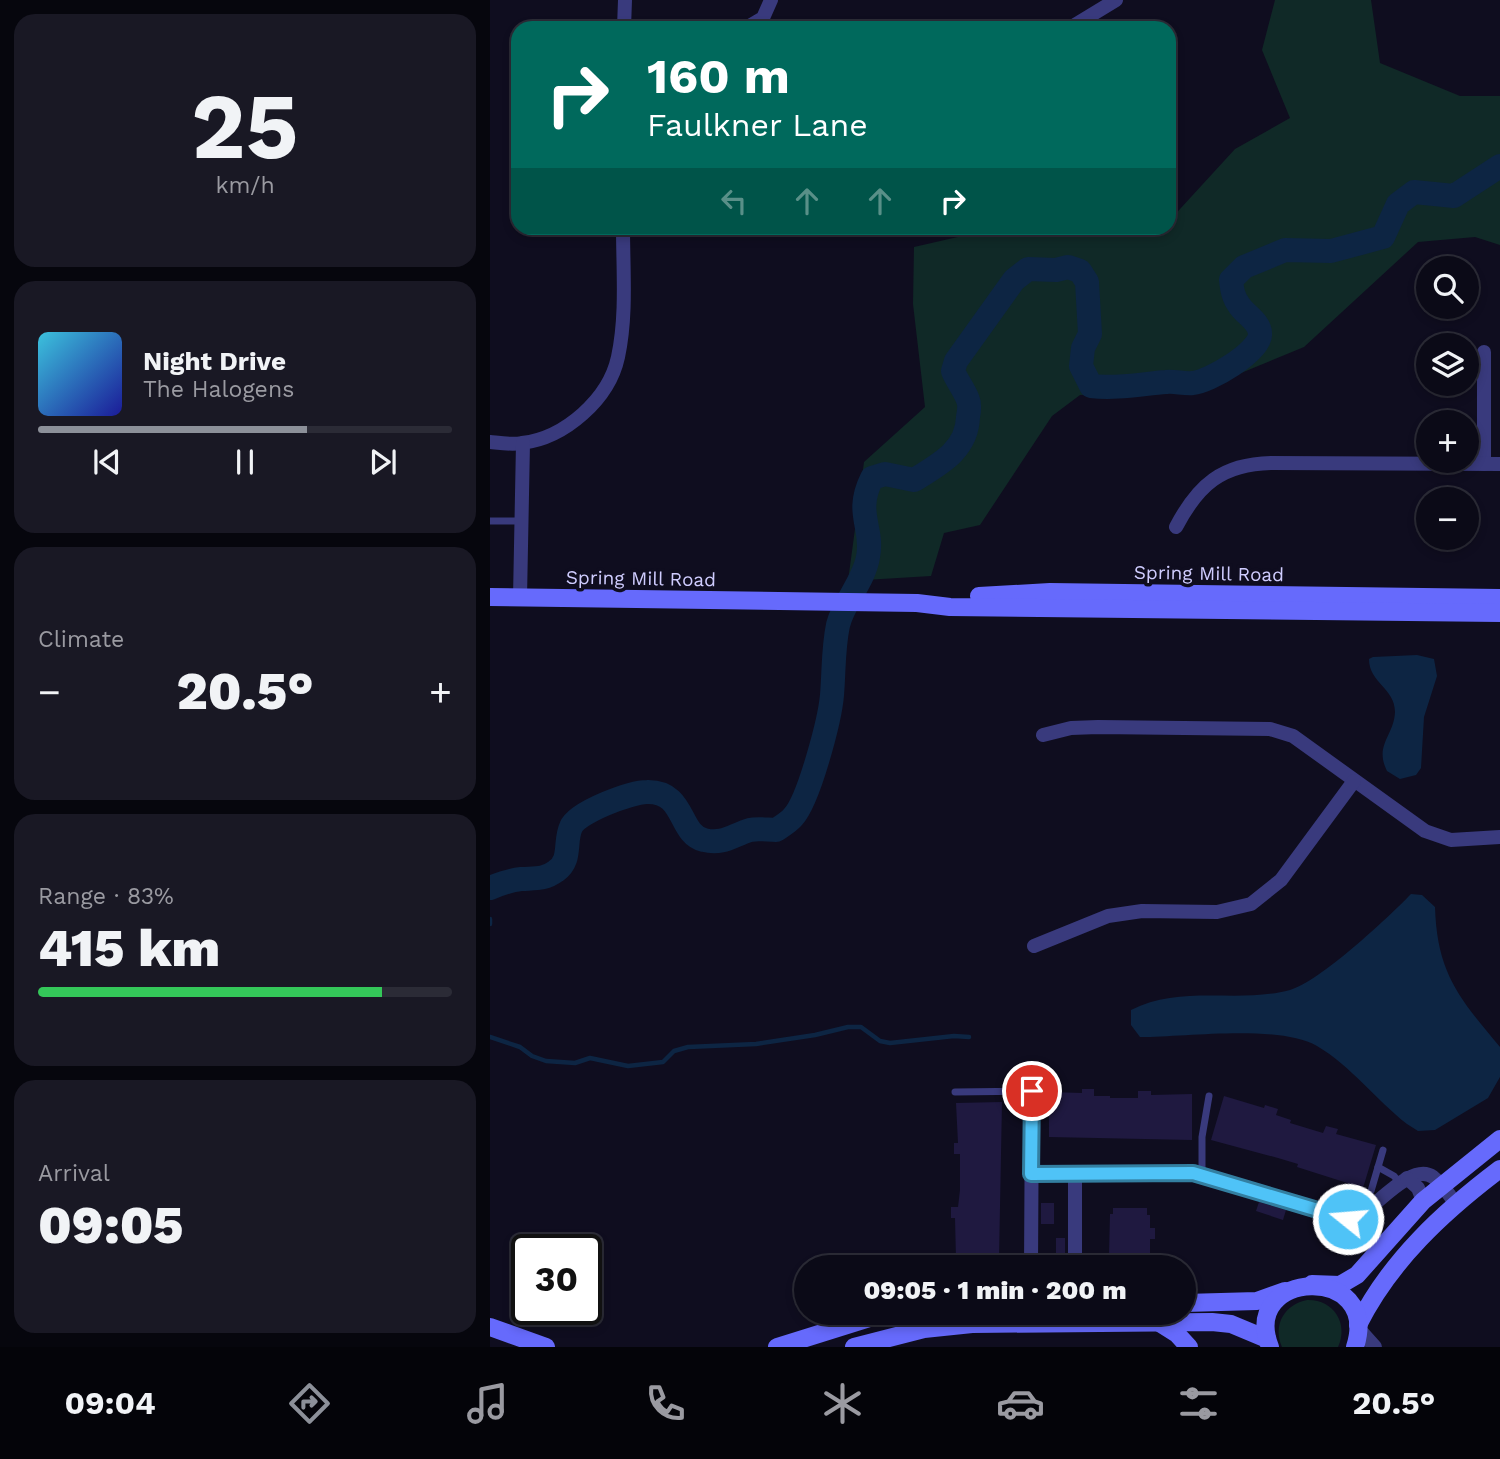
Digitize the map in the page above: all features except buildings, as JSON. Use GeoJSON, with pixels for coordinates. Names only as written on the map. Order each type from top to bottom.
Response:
{"type":"FeatureCollection","features":[{"type":"Feature","properties":{"kind":"street"},"geometry":{"type":"LineString","coordinates":[[624,21],[625,0]]}},
{"type":"Feature","properties":{"kind":"street"},"geometry":{"type":"LineString","coordinates":[[759,21],[771,0]]}},
{"type":"Feature","properties":{"kind":"street"},"geometry":{"type":"LineString","coordinates":[[1082,21],[1116,0]]}},
{"type":"Feature","properties":{"kind":"street"},"geometry":{"type":"LineString","coordinates":[[490,442],[523,443],[565,428],[596,400],[618,360],[622,330],[623,235]]}},
{"type":"Feature","properties":{"kind":"street"},"geometry":{"type":"LineString","coordinates":[[1484,352],[1484,464]]}},
{"type":"Feature","properties":{"kind":"street"},"geometry":{"type":"LineString","coordinates":[[520,598],[523,443]]}},
{"type":"Feature","properties":{"kind":"street"},"geometry":{"type":"LineString","coordinates":[[1176,527],[1192,498],[1208,483],[1240,466],[1270,463],[1500,464]]}},
{"type":"Feature","properties":{"kind":"street","name":"Spring Mill Road"},"geometry":{"type":"LineString","coordinates":[[917,603],[951,597],[1050,592],[1500,598]]}},
{"type":"Feature","properties":{"kind":"street","name":"Spring Mill Road"},"geometry":{"type":"LineString","coordinates":[[490,597],[917,603],[950,607],[1500,614]]}},
{"type":"Feature","properties":{"kind":"street"},"geometry":{"type":"LineString","coordinates":[[1043,735],[1071,728],[1098,727],[1270,729],[1293,737],[1425,831],[1451,840],[1500,837]]}},
{"type":"Feature","properties":{"kind":"street"},"geometry":{"type":"LineString","coordinates":[[1034,946],[1108,916],[1142,912],[1217,912],[1251,904],[1281,880],[1354,781]]}},
{"type":"Feature","properties":{"kind":"street"},"geometry":{"type":"LineString","coordinates":[[1031,1255],[1032,1091]]}},
{"type":"Feature","properties":{"kind":"street"},"geometry":{"type":"LineString","coordinates":[[1196,1303],[1257,1301],[1312,1284],[1340,1285],[1357,1275],[1423,1201],[1500,1139]]}},
{"type":"Feature","properties":{"kind":"street"},"geometry":{"type":"LineString","coordinates":[[1355,1347],[1358,1327],[1370,1303],[1402,1259],[1430,1226],[1455,1203],[1500,1169]]}},
{"type":"Feature","properties":{"kind":"street"},"geometry":{"type":"LineString","coordinates":[[1031,1174],[1202,1175],[1348,1219],[1361,1216],[1404,1181],[1421,1172],[1432,1176],[1455,1203]]}},
{"type":"Feature","properties":{"kind":"street"},"geometry":{"type":"LineString","coordinates":[[1075,1174],[1075,1255]]}},
{"type":"Feature","properties":{"kind":"street"},"geometry":{"type":"LineString","coordinates":[[1404,1181],[1418,1188],[1423,1201]]}},
{"type":"Feature","properties":{"kind":"street"},"geometry":{"type":"LineString","coordinates":[[1312,1284],[1339,1293],[1352,1307],[1358,1327],[1375,1347]]}},
{"type":"Feature","properties":{"kind":"street"},"geometry":{"type":"LineString","coordinates":[[1196,1322],[1231,1324],[1267,1344],[1271,1311],[1276,1302],[1292,1289]]}},
{"type":"Feature","properties":{"kind":"street"},"geometry":{"type":"LineString","coordinates":[[777,1347],[847,1325]]}},
{"type":"Feature","properties":{"kind":"street"},"geometry":{"type":"LineString","coordinates":[[854,1347],[924,1329],[962,1325]]}},
{"type":"Feature","properties":{"kind":"street"},"geometry":{"type":"LineString","coordinates":[[1163,1325],[1189,1347]]}},
{"type":"Feature","properties":{"kind":"street"},"geometry":{"type":"LineString","coordinates":[[490,1328],[541,1346]]}},
{"type":"Feature","properties":{"kind":"lane"},"geometry":{"type":"LineString","coordinates":[[490,521],[522,521]]}},
{"type":"Feature","properties":{"kind":"lane"},"geometry":{"type":"LineString","coordinates":[[956,1091],[1032,1091]]}},
{"type":"Feature","properties":{"kind":"lane"},"geometry":{"type":"LineString","coordinates":[[1202,1175],[1202,1137],[1209,1096]]}},
{"type":"Feature","properties":{"kind":"lane"},"geometry":{"type":"LineString","coordinates":[[1371,1191],[1383,1150]]}},
{"type":"Feature","properties":{"kind":"lane"},"geometry":{"type":"LineString","coordinates":[[1378,1167],[1404,1181]]}},
{"type":"Feature","properties":{"kind":"green space"},"geometry":{"type":"Polygon","coordinates":[[[1275,0],[1371,0],[1380,63],[1460,96],[1500,96],[1500,245],[1475,237],[1418,242],[1304,347],[1195,392],[1080,395],[1052,416],[980,525],[944,533],[931,576],[848,581],[864,462],[925,407],[913,304],[914,247],[966,235],[1176,235],[1176,213],[1235,149],[1290,118],[1262,50],[1275,0]]]}},
{"type":"Feature","properties":{"kind":"green space"},"geometry":{"type":"Polygon","coordinates":[[[1307,1300],[1324,1304],[1336,1314],[1341,1329],[1338,1347],[1282,1347],[1279,1331],[1282,1317],[1292,1306],[1307,1300]]]}},
{"type":"Feature","properties":{"kind":"water"},"geometry":{"type":"Polygon","coordinates":[[[1417,655],[1434,659],[1437,676],[1424,717],[1421,768],[1416,775],[1400,779],[1387,771],[1383,754],[1394,720],[1394,704],[1373,674],[1369,659],[1417,655]]]}},
{"type":"Feature","properties":{"kind":"water"},"geometry":{"type":"Polygon","coordinates":[[[1411,894],[1422,895],[1435,907],[1440,950],[1453,984],[1500,1047],[1500,1077],[1488,1098],[1435,1130],[1418,1131],[1407,1124],[1341,1063],[1317,1046],[1300,1039],[1256,1033],[1140,1037],[1131,1025],[1131,1010],[1150,1002],[1190,996],[1270,994],[1303,985],[1353,948],[1411,894]]]}},
{"type":"Feature","properties":{"kind":"waterway"},"geometry":{"type":"LineString","coordinates":[[490,888],[513,880],[552,874],[564,862],[569,833],[575,821],[605,804],[639,793],[660,794],[669,798],[690,830],[704,840],[722,840],[753,829],[776,830],[793,817],[806,794],[827,722],[838,625],[866,566],[869,537],[864,511],[872,478],[885,474],[914,480],[942,462],[963,439],[969,402],[953,371],[956,361],[1014,280],[1028,269],[1056,270],[1068,267],[1080,271],[1087,282],[1090,334],[1083,348],[1081,366],[1091,386],[1193,383],[1232,365],[1257,342],[1260,330],[1239,305],[1232,290],[1231,280],[1244,267],[1285,250],[1331,251],[1383,237],[1398,204],[1414,192],[1454,196],[1500,166]]}},
{"type":"Feature","properties":{"kind":"waterway"},"geometry":{"type":"LineString","coordinates":[[490,919],[490,924]]}},
{"type":"Feature","properties":{"kind":"waterway"},"geometry":{"type":"LineString","coordinates":[[490,1037],[520,1047],[532,1056],[546,1061],[575,1063],[590,1058],[628,1066],[663,1062],[674,1051],[688,1047],[756,1044],[848,1027],[861,1027],[880,1041],[890,1043],[954,1036],[969,1037]]}},
{"type":"Feature","properties":{"kind":"route"},"geometry":{"type":"LineString","coordinates":[[1032,1091],[1031,1174],[1193,1173],[1348,1219]]}}]}
